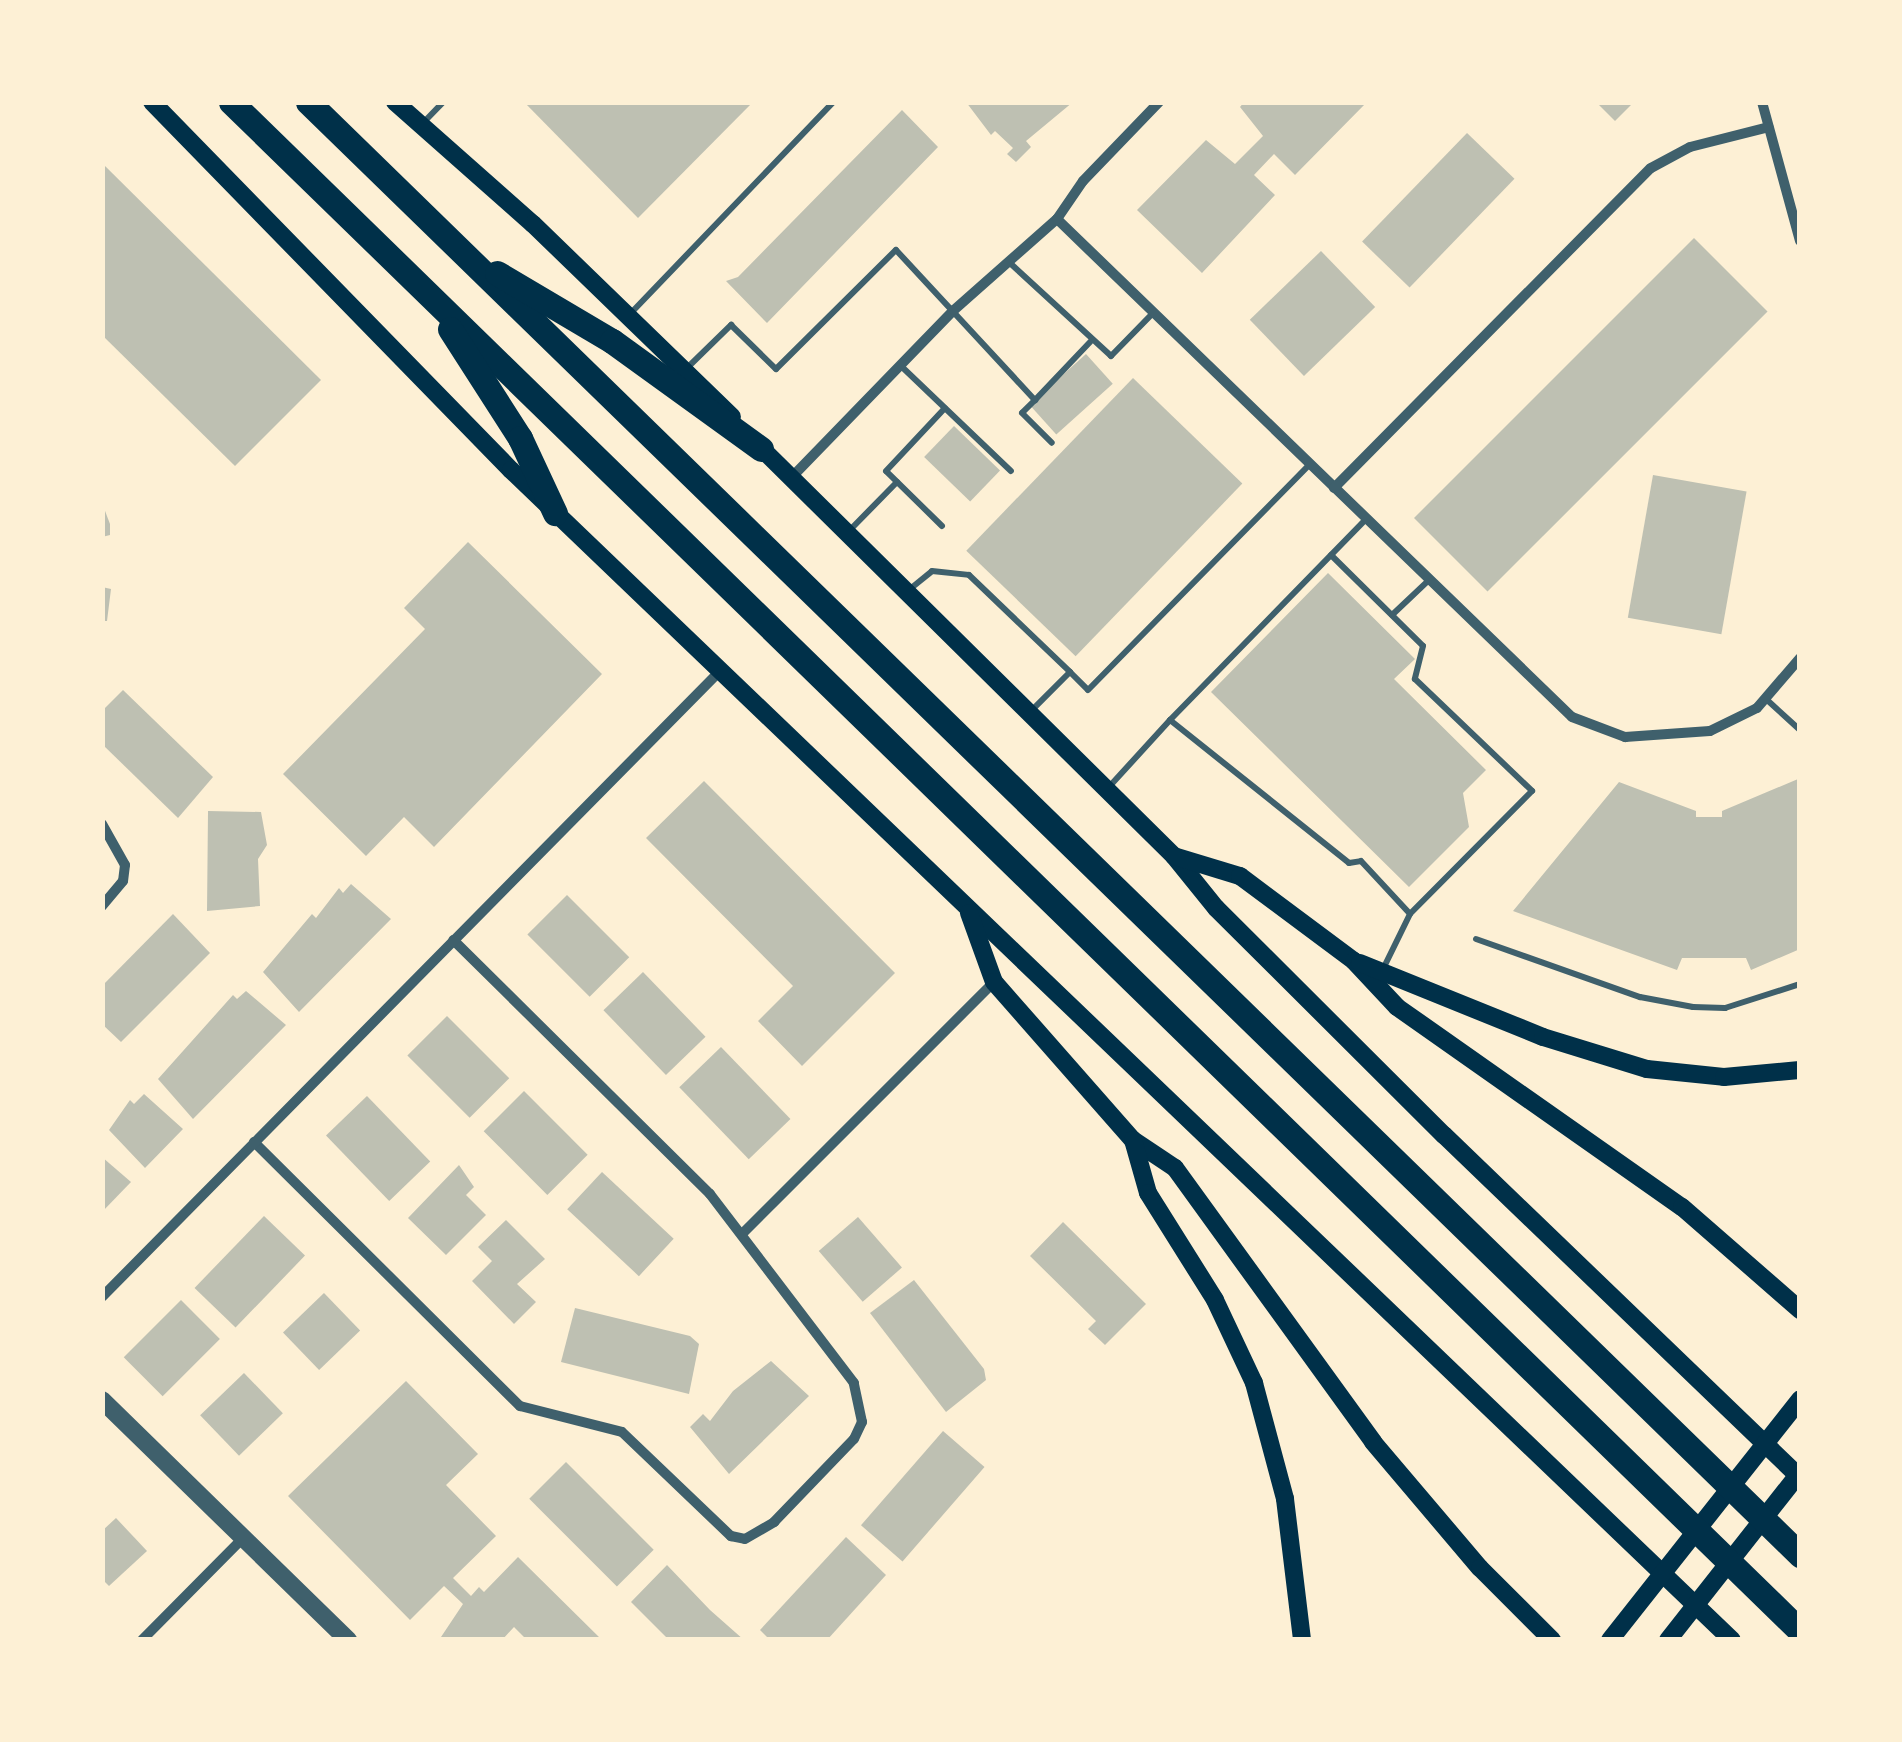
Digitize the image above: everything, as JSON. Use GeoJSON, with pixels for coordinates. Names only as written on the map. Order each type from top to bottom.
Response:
{"type":"FeatureCollection","features":[{"type":"Feature","properties":{"kind":"highway"},"geometry":{"type":"LineString","coordinates":[[230,102],[1800,1631]]}},
{"type":"Feature","properties":{"kind":"highway"},"geometry":{"type":"LineString","coordinates":[[308,102],[1800,1555]]}},
{"type":"Feature","properties":{"kind":"highway"},"geometry":{"type":"LineString","coordinates":[[458,250],[612,341],[761,448]]}},
{"type":"Feature","properties":{"kind":"highway"},"geometry":{"type":"LineString","coordinates":[[426,291],[520,438],[556,512]]}},
{"type":"Feature","properties":{"kind":"main road"},"geometry":{"type":"LineString","coordinates":[[152,102],[556,512],[1732,1640]]}},
{"type":"Feature","properties":{"kind":"main road"},"geometry":{"type":"LineString","coordinates":[[395,102],[686,369],[790,478],[1174,856],[1323,1015],[1800,1475],[1668,1640]]}},
{"type":"Feature","properties":{"kind":"main road"},"geometry":{"type":"LineString","coordinates":[[1174,856],[1240,876],[1354,961],[1397,1007],[1650,1182],[1800,1310]]}},
{"type":"Feature","properties":{"kind":"main road"},"geometry":{"type":"LineString","coordinates":[[966,907],[994,982],[1133,1140],[1175,1168],[1372,1442],[1480,1568],[1552,1640]]}},
{"type":"Feature","properties":{"kind":"main road"},"geometry":{"type":"LineString","coordinates":[[1354,961],[1544,1037],[1647,1068],[1724,1077],[1800,1070]]}},
{"type":"Feature","properties":{"kind":"main road"},"geometry":{"type":"LineString","coordinates":[[1133,1140],[1148,1193],[1214,1300],[1254,1383],[1279,1468],[1302,1640]]}},
{"type":"Feature","properties":{"kind":"main road"},"geometry":{"type":"LineString","coordinates":[[1610,1640],[1800,1399]]}},
{"type":"Feature","properties":{"kind":"street"},"geometry":{"type":"LineString","coordinates":[[790,478],[954,310],[1011,264],[1057,219],[1082,180],[1159,102]]}},
{"type":"Feature","properties":{"kind":"street"},"geometry":{"type":"LineString","coordinates":[[1762,102],[1800,241]]}},
{"type":"Feature","properties":{"kind":"street"},"geometry":{"type":"LineString","coordinates":[[1334,488],[1651,168],[1690,146],[1769,128]]}},
{"type":"Feature","properties":{"kind":"street"},"geometry":{"type":"LineString","coordinates":[[1057,219],[1551,702],[1597,730],[1682,737],[1736,720],[1766,699],[1800,658]]}},
{"type":"Feature","properties":{"kind":"street"},"geometry":{"type":"LineString","coordinates":[[102,1296],[721,670]]}},
{"type":"Feature","properties":{"kind":"street"},"geometry":{"type":"LineString","coordinates":[[102,824],[125,865],[122,881],[102,906]]}},
{"type":"Feature","properties":{"kind":"street"},"geometry":{"type":"LineString","coordinates":[[254,1142],[502,1393],[542,1414],[622,1432],[731,1536],[760,1534],[854,1439],[861,1401],[710,1194],[454,940]]}},
{"type":"Feature","properties":{"kind":"street"},"geometry":{"type":"LineString","coordinates":[[742,1234],[994,982]]}},
{"type":"Feature","properties":{"kind":"street"},"geometry":{"type":"LineString","coordinates":[[102,1400],[348,1640]]}},
{"type":"Feature","properties":{"kind":"street"},"geometry":{"type":"LineString","coordinates":[[142,1640],[242,1538]]}},
{"type":"Feature","properties":{"kind":"lane"},"geometry":{"type":"LineString","coordinates":[[420,126],[443,102]]}},
{"type":"Feature","properties":{"kind":"lane"},"geometry":{"type":"LineString","coordinates":[[629,314],[834,102]]}},
{"type":"Feature","properties":{"kind":"lane"},"geometry":{"type":"LineString","coordinates":[[686,369],[732,324],[776,368],[896,250],[1034,400]]}},
{"type":"Feature","properties":{"kind":"lane"},"geometry":{"type":"LineString","coordinates":[[1011,264],[1090,342],[1110,356],[1153,313]]}},
{"type":"Feature","properties":{"kind":"lane"},"geometry":{"type":"LineString","coordinates":[[1052,443],[1022,414],[1090,342]]}},
{"type":"Feature","properties":{"kind":"lane"},"geometry":{"type":"LineString","coordinates":[[900,365],[1011,472]]}},
{"type":"Feature","properties":{"kind":"lane"},"geometry":{"type":"LineString","coordinates":[[942,526],[886,471],[946,408]]}},
{"type":"Feature","properties":{"kind":"lane"},"geometry":{"type":"LineString","coordinates":[[907,591],[932,571],[969,575],[1088,690],[1310,464]]}},
{"type":"Feature","properties":{"kind":"lane"},"geometry":{"type":"LineString","coordinates":[[847,533],[897,482]]}},
{"type":"Feature","properties":{"kind":"lane"},"geometry":{"type":"LineString","coordinates":[[1106,789],[1366,519]]}},
{"type":"Feature","properties":{"kind":"lane"},"geometry":{"type":"LineString","coordinates":[[1331,555],[1423,646],[1415,680],[1532,791],[1410,914],[1383,970]]}},
{"type":"Feature","properties":{"kind":"lane"},"geometry":{"type":"LineString","coordinates":[[1392,615],[1428,580]]}},
{"type":"Feature","properties":{"kind":"lane"},"geometry":{"type":"LineString","coordinates":[[1029,713],[1070,672]]}},
{"type":"Feature","properties":{"kind":"lane"},"geometry":{"type":"LineString","coordinates":[[1766,699],[1800,730]]}},
{"type":"Feature","properties":{"kind":"lane"},"geometry":{"type":"LineString","coordinates":[[1170,720],[1349,863],[1360,861],[1410,914]]}},
{"type":"Feature","properties":{"kind":"lane"},"geometry":{"type":"LineString","coordinates":[[1476,940],[1640,997],[1693,1007],[1725,1008],[1800,984]]}},
{"type":"Feature","properties":{"kind":"building"},"geometry":{"type":"Polygon","coordinates":[[[524,102],[753,102],[638,218],[524,102]]]}},
{"type":"Feature","properties":{"kind":"building"},"geometry":{"type":"Polygon","coordinates":[[[966,102],[1073,102],[1026,141],[1031,147],[1016,162],[1007,154],[1013,148],[995,131],[991,135],[966,102]]]}},
{"type":"Feature","properties":{"kind":"building"},"geometry":{"type":"Polygon","coordinates":[[[1244,102],[1367,102],[1295,175],[1274,154],[1254,175],[1275,195],[1202,273],[1137,210],[1206,140],[1235,164],[1263,136],[1240,107],[1244,102]]]}},
{"type":"Feature","properties":{"kind":"building"},"geometry":{"type":"Polygon","coordinates":[[[1596,102],[1634,102],[1615,121],[1596,102]]]}},
{"type":"Feature","properties":{"kind":"building"},"geometry":{"type":"Polygon","coordinates":[[[902,110],[938,147],[767,323],[726,281],[738,277],[902,110]]]}},
{"type":"Feature","properties":{"kind":"building"},"geometry":{"type":"Polygon","coordinates":[[[1467,133],[1514,179],[1410,287],[1362,242],[1467,133]]]}},
{"type":"Feature","properties":{"kind":"building"},"geometry":{"type":"Polygon","coordinates":[[[102,163],[321,380],[235,466],[102,335],[102,163]]]}},
{"type":"Feature","properties":{"kind":"building"},"geometry":{"type":"Polygon","coordinates":[[[1694,238],[1768,312],[1488,592],[1414,518],[1694,238]]]}},
{"type":"Feature","properties":{"kind":"building"},"geometry":{"type":"Polygon","coordinates":[[[1321,251],[1375,307],[1304,376],[1250,320],[1321,251]]]}},
{"type":"Feature","properties":{"kind":"building"},"geometry":{"type":"Polygon","coordinates":[[[1086,354],[1113,384],[1056,435],[1030,405],[1086,354]]]}},
{"type":"Feature","properties":{"kind":"building"},"geometry":{"type":"Polygon","coordinates":[[[1133,378],[1242,484],[1076,656],[966,551],[1133,378]]]}},
{"type":"Feature","properties":{"kind":"building"},"geometry":{"type":"Polygon","coordinates":[[[954,426],[1000,470],[970,501],[924,457],[954,426]]]}},
{"type":"Feature","properties":{"kind":"building"},"geometry":{"type":"Polygon","coordinates":[[[1653,475],[1747,491],[1721,634],[1628,618],[1653,475]]]}},
{"type":"Feature","properties":{"kind":"building"},"geometry":{"type":"Polygon","coordinates":[[[102,503],[110,535],[102,537],[102,503]]]}},
{"type":"Feature","properties":{"kind":"building"},"geometry":{"type":"Polygon","coordinates":[[[468,542],[602,674],[434,847],[404,817],[366,856],[283,774],[425,629],[404,608],[468,542]]]}},
{"type":"Feature","properties":{"kind":"building"},"geometry":{"type":"Polygon","coordinates":[[[1328,573],[1415,659],[1394,679],[1486,770],[1463,793],[1469,827],[1409,887],[1211,692],[1328,573]]]}},
{"type":"Feature","properties":{"kind":"building"},"geometry":{"type":"Polygon","coordinates":[[[102,587],[111,589],[107,621],[102,621],[102,587]]]}},
{"type":"Feature","properties":{"kind":"building"},"geometry":{"type":"Polygon","coordinates":[[[123,690],[213,777],[178,818],[102,744],[102,711],[123,690]]]}},
{"type":"Feature","properties":{"kind":"building"},"geometry":{"type":"Polygon","coordinates":[[[1798,779],[1800,949],[1751,970],[1746,958],[1682,958],[1677,970],[1513,911],[1619,782],[1696,811],[1696,817],[1722,817],[1722,811],[1798,779]]]}},
{"type":"Feature","properties":{"kind":"building"},"geometry":{"type":"Polygon","coordinates":[[[704,781],[895,973],[802,1066],[758,1021],[793,986],[646,838],[704,781]]]}},
{"type":"Feature","properties":{"kind":"building"},"geometry":{"type":"Polygon","coordinates":[[[208,811],[261,812],[267,845],[258,859],[260,906],[207,911],[208,811]]]}},
{"type":"Feature","properties":{"kind":"building"},"geometry":{"type":"Polygon","coordinates":[[[351,884],[391,919],[299,1012],[263,972],[312,914],[316,918],[339,888],[343,893],[351,884]]]}},
{"type":"Feature","properties":{"kind":"building"},"geometry":{"type":"Polygon","coordinates":[[[567,895],[629,957],[590,997],[527,935],[567,895]]]}},
{"type":"Feature","properties":{"kind":"building"},"geometry":{"type":"Polygon","coordinates":[[[173,914],[210,953],[121,1042],[102,1024],[102,986],[173,914]]]}},
{"type":"Feature","properties":{"kind":"building"},"geometry":{"type":"Polygon","coordinates":[[[643,972],[706,1037],[666,1075],[603,1010],[643,972]]]}},
{"type":"Feature","properties":{"kind":"building"},"geometry":{"type":"Polygon","coordinates":[[[246,991],[286,1025],[193,1119],[158,1079],[233,995],[237,999],[246,991]]]}},
{"type":"Feature","properties":{"kind":"building"},"geometry":{"type":"Polygon","coordinates":[[[447,1016],[509,1078],[470,1118],[407,1056],[447,1016]]]}},
{"type":"Feature","properties":{"kind":"building"},"geometry":{"type":"Polygon","coordinates":[[[721,1047],[790,1119],[749,1159],[679,1087],[721,1047]]]}},
{"type":"Feature","properties":{"kind":"building"},"geometry":{"type":"Polygon","coordinates":[[[524,1091],[588,1155],[547,1195],[484,1131],[524,1091]]]}},
{"type":"Feature","properties":{"kind":"building"},"geometry":{"type":"Polygon","coordinates":[[[144,1094],[183,1129],[145,1168],[109,1130],[130,1100],[134,1104],[144,1094]]]}},
{"type":"Feature","properties":{"kind":"building"},"geometry":{"type":"Polygon","coordinates":[[[367,1096],[430,1161],[389,1201],[326,1136],[367,1096]]]}},
{"type":"Feature","properties":{"kind":"building"},"geometry":{"type":"Polygon","coordinates":[[[102,1157],[131,1182],[102,1212],[102,1157]]]}},
{"type":"Feature","properties":{"kind":"building"},"geometry":{"type":"Polygon","coordinates":[[[459,1165],[474,1187],[466,1195],[486,1215],[446,1255],[408,1218],[459,1165]]]}},
{"type":"Feature","properties":{"kind":"building"},"geometry":{"type":"Polygon","coordinates":[[[602,1172],[674,1239],[639,1276],[567,1209],[602,1172]]]}},
{"type":"Feature","properties":{"kind":"building"},"geometry":{"type":"Polygon","coordinates":[[[264,1216],[305,1256],[236,1328],[195,1288],[264,1216]]]}},
{"type":"Feature","properties":{"kind":"building"},"geometry":{"type":"Polygon","coordinates":[[[858,1217],[902,1268],[863,1302],[819,1251],[858,1217]]]}},
{"type":"Feature","properties":{"kind":"building"},"geometry":{"type":"Polygon","coordinates":[[[506,1220],[545,1259],[517,1284],[536,1302],[514,1324],[472,1281],[492,1261],[478,1247],[506,1220]]]}},
{"type":"Feature","properties":{"kind":"building"},"geometry":{"type":"Polygon","coordinates":[[[1063,1222],[1146,1304],[1105,1345],[1088,1329],[1096,1321],[1030,1256],[1063,1222]]]}},
{"type":"Feature","properties":{"kind":"building"},"geometry":{"type":"Polygon","coordinates":[[[914,1280],[984,1369],[986,1380],[946,1412],[870,1313],[914,1280]]]}},
{"type":"Feature","properties":{"kind":"building"},"geometry":{"type":"Polygon","coordinates":[[[324,1293],[360,1330],[319,1370],[283,1333],[324,1293]]]}},
{"type":"Feature","properties":{"kind":"building"},"geometry":{"type":"Polygon","coordinates":[[[181,1300],[220,1339],[163,1396],[124,1357],[181,1300]]]}},
{"type":"Feature","properties":{"kind":"building"},"geometry":{"type":"Polygon","coordinates":[[[575,1308],[690,1336],[699,1344],[689,1394],[561,1362],[575,1308]]]}},
{"type":"Feature","properties":{"kind":"building"},"geometry":{"type":"Polygon","coordinates":[[[771,1361],[809,1396],[729,1474],[690,1427],[703,1414],[710,1421],[733,1391],[771,1361]]]}},
{"type":"Feature","properties":{"kind":"building"},"geometry":{"type":"Polygon","coordinates":[[[244,1373],[283,1413],[239,1456],[200,1415],[244,1373]]]}},
{"type":"Feature","properties":{"kind":"building"},"geometry":{"type":"Polygon","coordinates":[[[406,1381],[478,1454],[446,1485],[496,1536],[453,1578],[471,1596],[479,1587],[484,1592],[518,1557],[602,1640],[527,1640],[514,1627],[502,1640],[439,1640],[463,1604],[444,1586],[410,1620],[288,1496],[406,1381]]]}},
{"type":"Feature","properties":{"kind":"building"},"geometry":{"type":"Polygon","coordinates":[[[943,1431],[985,1467],[903,1561],[861,1525],[943,1431]]]}},
{"type":"Feature","properties":{"kind":"building"},"geometry":{"type":"Polygon","coordinates":[[[566,1462],[654,1550],[617,1586],[529,1499],[566,1462]]]}},
{"type":"Feature","properties":{"kind":"building"},"geometry":{"type":"Polygon","coordinates":[[[116,1518],[147,1551],[109,1586],[102,1579],[102,1531],[116,1518]]]}},
{"type":"Feature","properties":{"kind":"building"},"geometry":{"type":"Polygon","coordinates":[[[846,1537],[886,1575],[827,1640],[770,1640],[760,1630],[846,1537]]]}},
{"type":"Feature","properties":{"kind":"building"},"geometry":{"type":"Polygon","coordinates":[[[667,1565],[744,1640],[669,1640],[631,1602],[667,1565]]]}}]}
